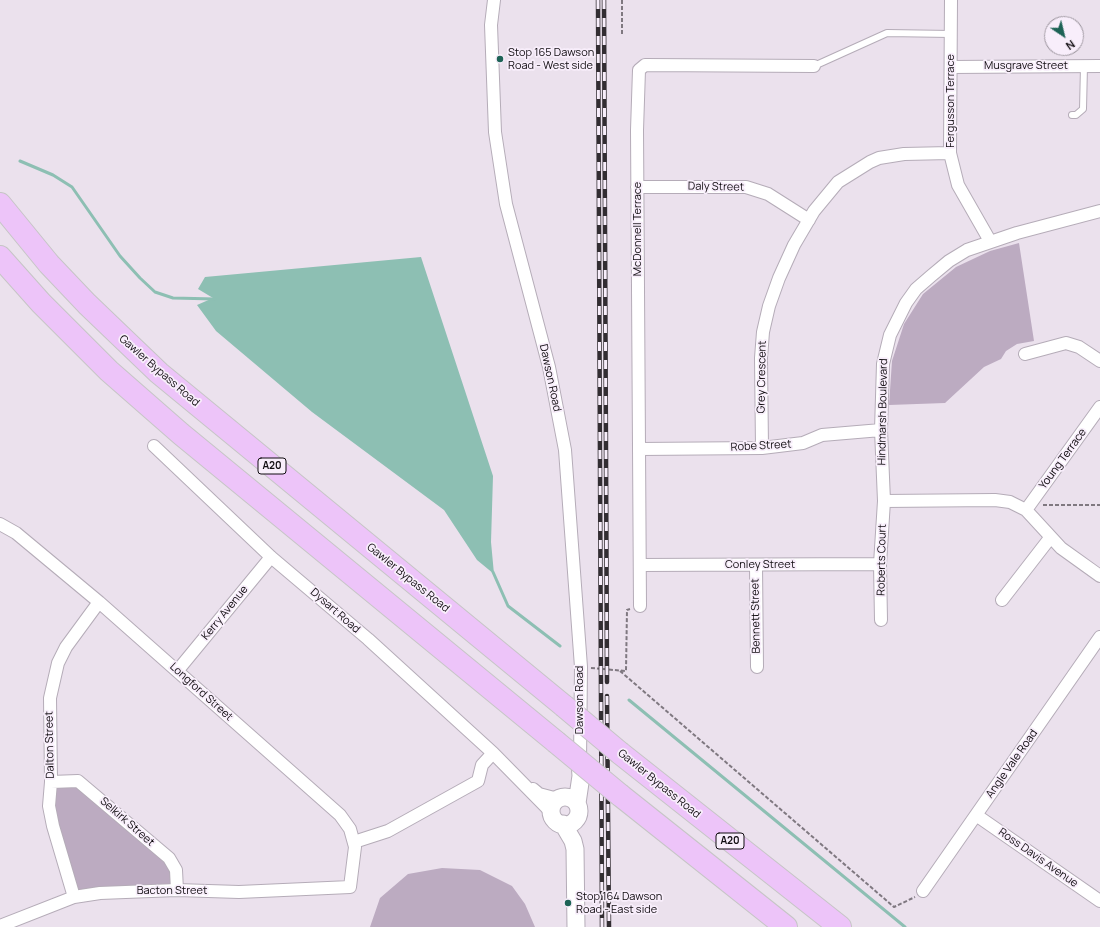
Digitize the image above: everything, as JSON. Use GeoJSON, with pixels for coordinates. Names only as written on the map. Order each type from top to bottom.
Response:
{"type":"FeatureCollection","features":[{"type":"Feature","properties":{"kind":"highway","name":"Gawler Bypass Road"},"geometry":{"type":"LineString","coordinates":[[0,204],[49,264],[87,304],[159,373],[620,753],[840,927]]}},
{"type":"Feature","properties":{"kind":"highway"},"geometry":{"type":"LineString","coordinates":[[0,257],[41,303],[109,372],[199,449],[620,795],[786,927]]}},
{"type":"Feature","properties":{"kind":"street","name":"Dawson Road"},"geometry":{"type":"LineString","coordinates":[[494,0],[491,25],[495,132],[506,204],[549,367],[565,450],[581,667],[581,776],[565,809]]}},
{"type":"Feature","properties":{"kind":"street","name":"Fergusson Terrace"},"geometry":{"type":"LineString","coordinates":[[951,0],[950,153],[958,185],[990,241]]}},
{"type":"Feature","properties":{"kind":"street","name":"McDonnell Terrace"},"geometry":{"type":"LineString","coordinates":[[640,606],[637,78],[641,68],[645,65],[814,66]]}},
{"type":"Feature","properties":{"kind":"street","name":"Musgrave Street"},"geometry":{"type":"LineString","coordinates":[[951,67],[1100,66]]}},
{"type":"Feature","properties":{"kind":"street","name":"Grey Crescent"},"geometry":{"type":"LineString","coordinates":[[762,448],[761,358],[763,332],[769,306],[779,278],[794,245],[809,220],[822,200],[838,182],[870,162],[879,158],[917,153],[950,153]]}},
{"type":"Feature","properties":{"kind":"street","name":"Daly Street"},"geometry":{"type":"LineString","coordinates":[[637,187],[750,187],[768,194],[809,220]]}},
{"type":"Feature","properties":{"kind":"street","name":"Hindmarsh Boulevard"},"geometry":{"type":"LineString","coordinates":[[884,501],[881,430],[882,364],[885,349],[906,303],[916,289],[949,261],[990,241],[1100,210]]}},
{"type":"Feature","properties":{"kind":"street"},"geometry":{"type":"LineString","coordinates":[[1025,354],[1066,343],[1079,347],[1100,361]]}},
{"type":"Feature","properties":{"kind":"street","name":"Young Terrace"},"geometry":{"type":"LineString","coordinates":[[1026,510],[1100,407]]}},
{"type":"Feature","properties":{"kind":"street","name":"Robe Street"},"geometry":{"type":"LineString","coordinates":[[639,449],[762,448],[802,443],[822,435],[881,430]]}},
{"type":"Feature","properties":{"kind":"street","name":"Dysart Road"},"geometry":{"type":"LineString","coordinates":[[154,446],[271,557],[368,639],[516,776],[539,794],[565,809]]}},
{"type":"Feature","properties":{"kind":"street"},"geometry":{"type":"LineString","coordinates":[[884,501],[995,500],[1010,502],[1026,510],[1050,538],[1100,576]]}},
{"type":"Feature","properties":{"kind":"street","name":"Roberts Court"},"geometry":{"type":"LineString","coordinates":[[881,620],[880,564],[884,501]]}},
{"type":"Feature","properties":{"kind":"street","name":"Longford Street"},"geometry":{"type":"LineString","coordinates":[[0,524],[16,533],[99,602],[178,670],[340,816],[350,829],[356,847],[350,887]]}},
{"type":"Feature","properties":{"kind":"street"},"geometry":{"type":"LineString","coordinates":[[1002,600],[1050,538]]}},
{"type":"Feature","properties":{"kind":"street","name":"Kerry Avenue"},"geometry":{"type":"LineString","coordinates":[[178,670],[271,557]]}},
{"type":"Feature","properties":{"kind":"street","name":"Conley Street"},"geometry":{"type":"LineString","coordinates":[[640,565],[880,564]]}},
{"type":"Feature","properties":{"kind":"street","name":"Bennett Street"},"geometry":{"type":"LineString","coordinates":[[756,565],[757,667]]}},
{"type":"Feature","properties":{"kind":"street","name":"Dalton Street"},"geometry":{"type":"LineString","coordinates":[[74,897],[49,806],[52,782],[50,698],[58,663],[76,633],[99,602]]}},
{"type":"Feature","properties":{"kind":"street","name":"Angle Vale Road"},"geometry":{"type":"LineString","coordinates":[[923,891],[1100,637]]}},
{"type":"Feature","properties":{"kind":"street"},"geometry":{"type":"LineString","coordinates":[[354,842],[388,831],[478,781],[482,765],[492,753]]}},
{"type":"Feature","properties":{"kind":"street","name":"Selkirk Street"},"geometry":{"type":"LineString","coordinates":[[52,782],[78,781],[163,853],[175,865],[177,890]]}},
{"type":"Feature","properties":{"kind":"street"},"geometry":{"type":"LineString","coordinates":[[565,809],[574,849],[576,927]]}},
{"type":"Feature","properties":{"kind":"street","name":"Ross Davis Avenue"},"geometry":{"type":"LineString","coordinates":[[976,815],[1100,901]]}},
{"type":"Feature","properties":{"kind":"street","name":"Bacton Street"},"geometry":{"type":"LineString","coordinates":[[0,926],[15,924],[74,897],[100,893],[177,890],[239,892],[350,887]]}},
{"type":"Feature","properties":{"kind":"lane"},"geometry":{"type":"LineString","coordinates":[[814,66],[887,33],[951,34]]}},
{"type":"Feature","properties":{"kind":"lane"},"geometry":{"type":"LineString","coordinates":[[1072,115],[1076,115],[1083,108],[1084,66]]}},
{"type":"Feature","properties":{"kind":"path"},"geometry":{"type":"LineString","coordinates":[[622,0],[622,36]]}},
{"type":"Feature","properties":{"kind":"path"},"geometry":{"type":"LineString","coordinates":[[1034,499],[1043,505],[1100,505]]}},
{"type":"Feature","properties":{"kind":"path"},"geometry":{"type":"LineString","coordinates":[[581,667],[607,668],[626,671],[627,610],[640,606]]}},
{"type":"Feature","properties":{"kind":"path"},"geometry":{"type":"LineString","coordinates":[[620,671],[894,907],[908,901],[923,891]]}},
{"type":"Feature","properties":{"kind":"shaded area"},"geometry":{"type":"Polygon","coordinates":[[[1019,243],[1034,341],[1017,344],[1006,351],[1001,359],[984,367],[945,403],[889,405],[892,361],[904,324],[923,294],[956,267],[990,251],[1019,243]]]}},
{"type":"Feature","properties":{"kind":"shaded area"},"geometry":{"type":"Polygon","coordinates":[[[421,257],[493,476],[491,542],[494,574],[477,560],[444,510],[312,412],[216,331],[197,305],[213,298],[198,289],[205,277],[421,257]]]}},
{"type":"Feature","properties":{"kind":"shaded area"},"geometry":{"type":"Polygon","coordinates":[[[71,780],[169,858],[177,890],[74,897],[53,826],[51,782],[71,780]]]}},
{"type":"Feature","properties":{"kind":"shaded area"},"geometry":{"type":"Polygon","coordinates":[[[442,868],[480,870],[512,886],[525,904],[535,927],[370,927],[380,898],[408,874],[442,868]]]}},
{"type":"Feature","properties":{"kind":"waterway"},"geometry":{"type":"LineString","coordinates":[[20,161],[53,175],[72,187],[120,256],[155,292],[173,298],[215,299]]}},
{"type":"Feature","properties":{"kind":"waterway"},"geometry":{"type":"LineString","coordinates":[[493,572],[508,606],[560,646]]}},
{"type":"Feature","properties":{"kind":"waterway"},"geometry":{"type":"LineString","coordinates":[[629,700],[905,927]]}},
{"type":"Feature","properties":{"kind":"railway"},"geometry":{"type":"LineString","coordinates":[[598,0],[602,927]]}},
{"type":"Feature","properties":{"kind":"railway"},"geometry":{"type":"LineString","coordinates":[[604,0],[607,682]]}},
{"type":"Feature","properties":{"kind":"railway"},"geometry":{"type":"LineString","coordinates":[[607,696],[609,927]]}},
{"type":"Feature","properties":{"kind":"place","name":"Stop 165 Dawson Road - West side"},"geometry":{"type":"Point","coordinates":[500,59]}},
{"type":"Feature","properties":{"kind":"place","name":"Stop 164 Dawson Road - East side"},"geometry":{"type":"Point","coordinates":[568,903]}}]}
